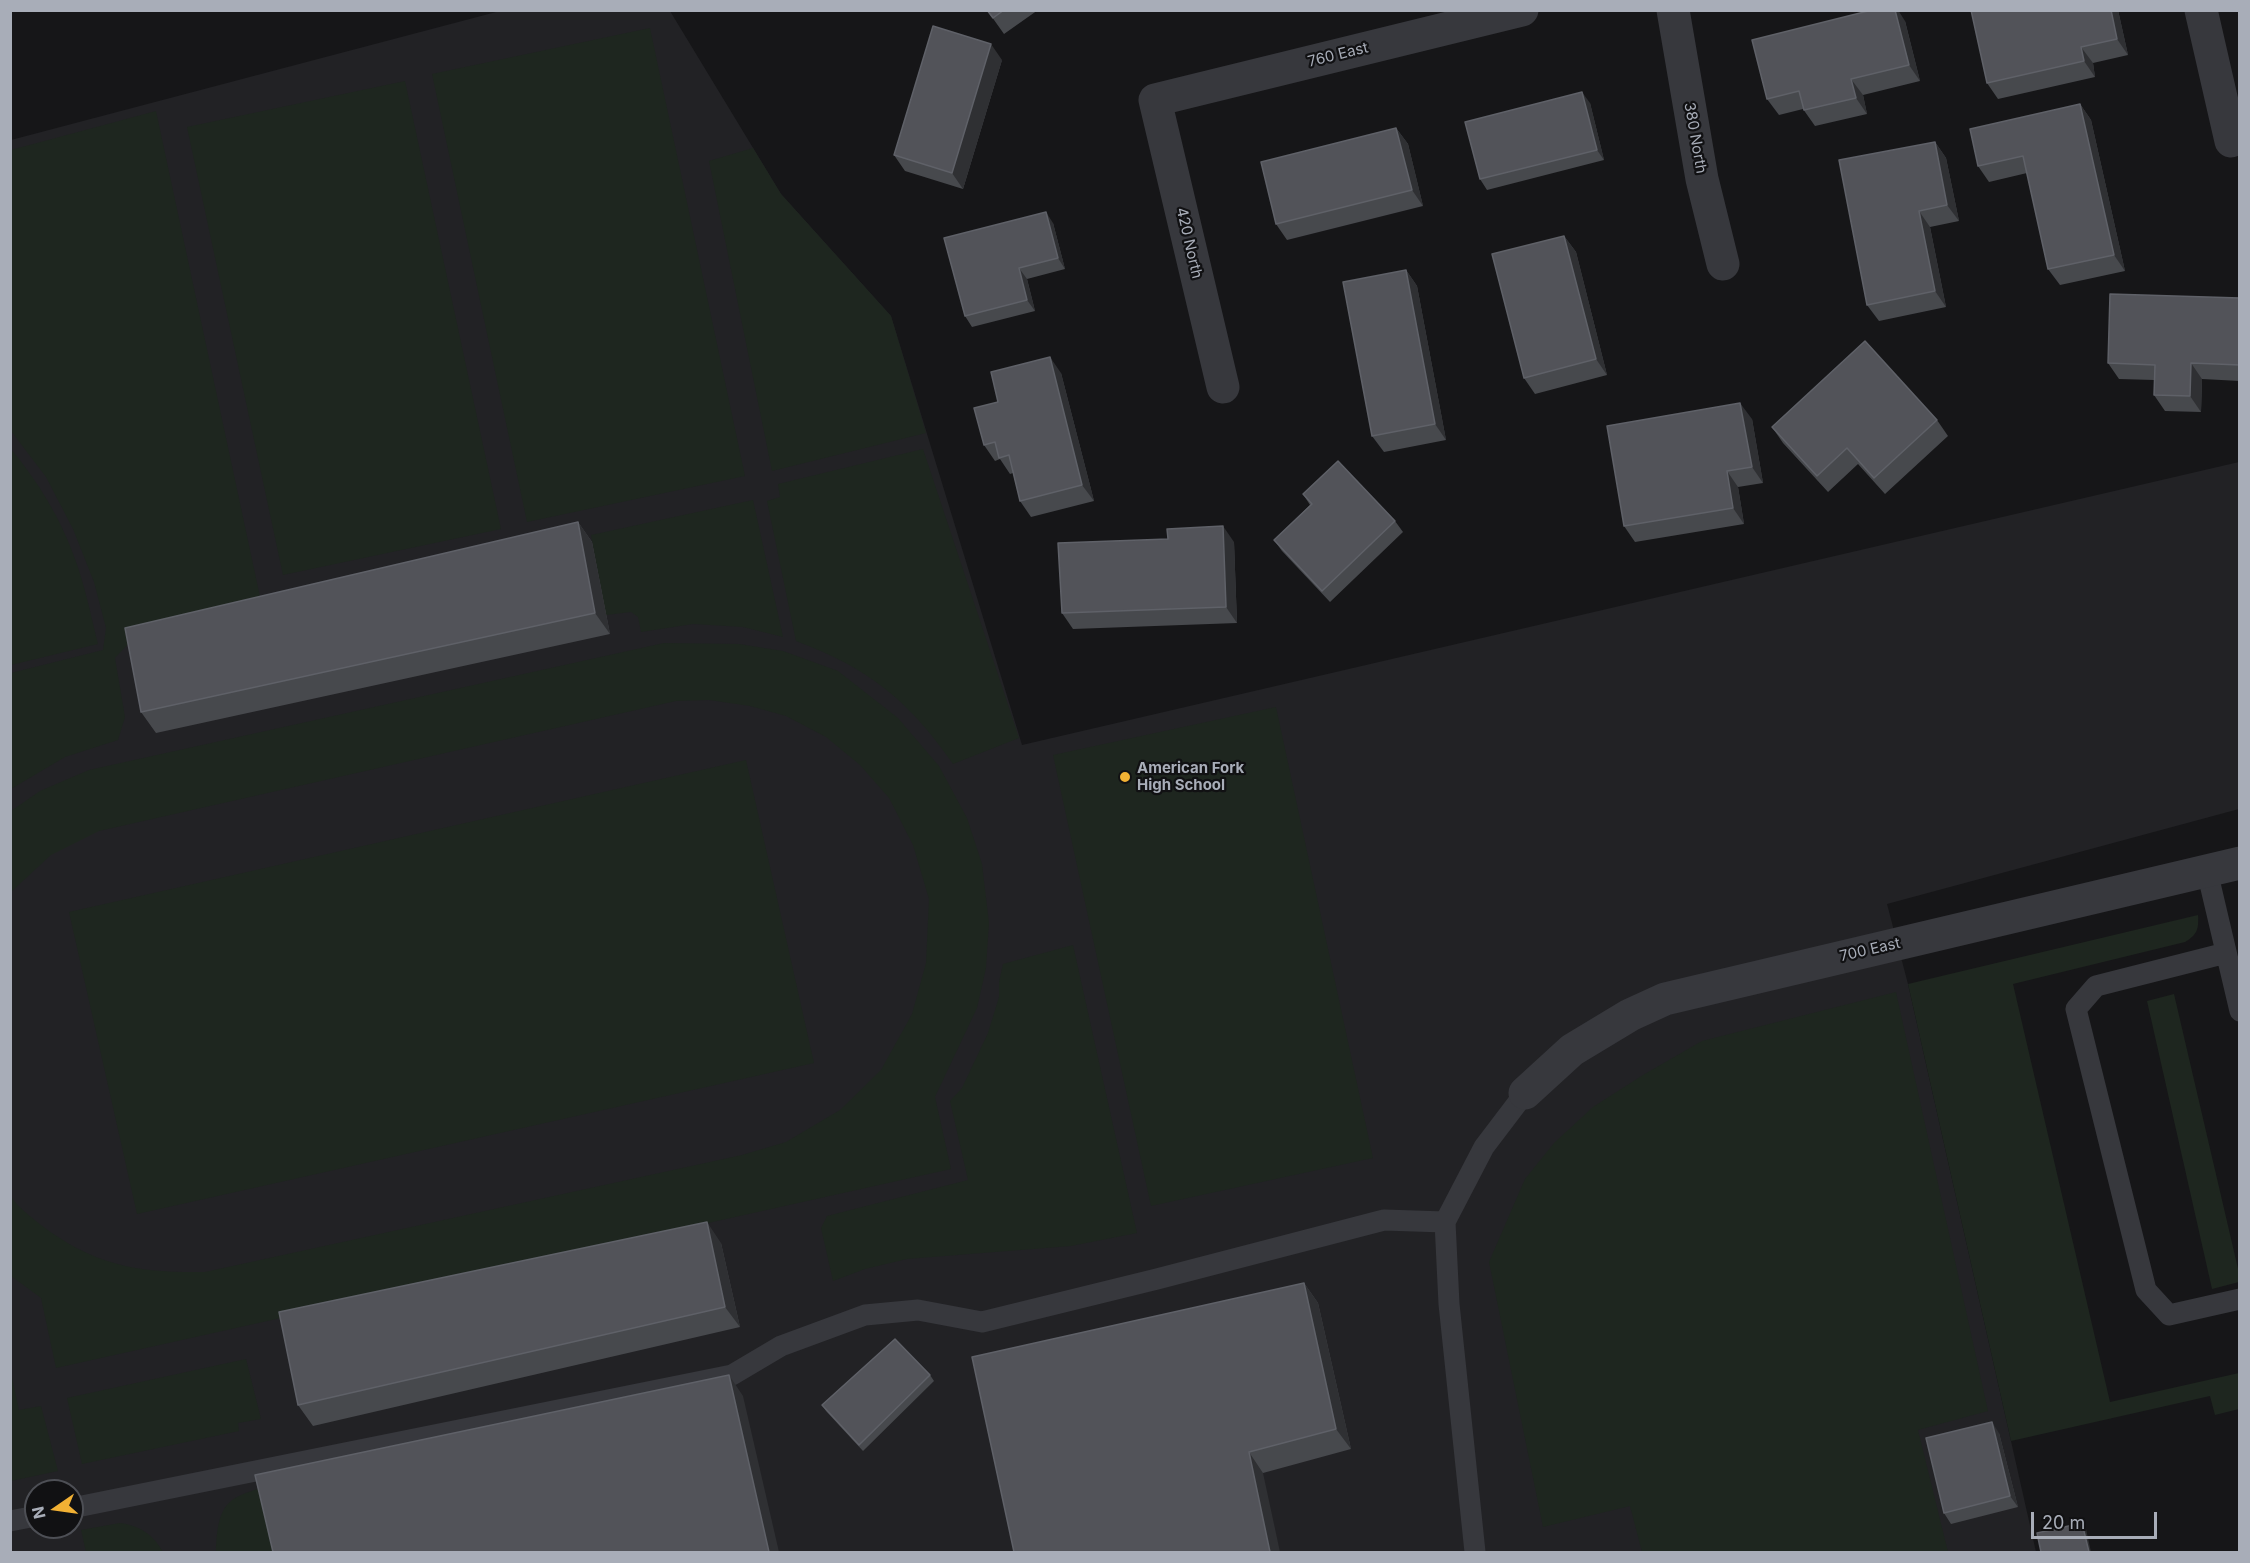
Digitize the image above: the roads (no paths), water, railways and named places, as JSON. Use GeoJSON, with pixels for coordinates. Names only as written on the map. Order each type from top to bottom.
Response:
{"type":"FeatureCollection","features":[{"type":"Feature","properties":{"kind":"street","name":"760 East"},"geometry":{"type":"LineString","coordinates":[[1155,100],[1522,10]]}},
{"type":"Feature","properties":{"kind":"street","name":"380 North"},"geometry":{"type":"LineString","coordinates":[[1673,10],[1702,179],[1723,264]]}},
{"type":"Feature","properties":{"kind":"street"},"geometry":{"type":"LineString","coordinates":[[2201,10],[2231,141]]}},
{"type":"Feature","properties":{"kind":"street","name":"420 North"},"geometry":{"type":"LineString","coordinates":[[1155,100],[1223,387]]}},
{"type":"Feature","properties":{"kind":"street","name":"700 East"},"geometry":{"type":"LineString","coordinates":[[1525,1093],[1572,1050],[1630,1015],[1665,999],[2240,863]]}},
{"type":"Feature","properties":{"kind":"lane"},"geometry":{"type":"LineString","coordinates":[[2207,871],[2240,1011]]}},
{"type":"Feature","properties":{"kind":"lane"},"geometry":{"type":"LineString","coordinates":[[2226,953],[2096,986],[2076,1009],[2146,1290],[2169,1315],[2240,1299]]}},
{"type":"Feature","properties":{"kind":"lane"},"geometry":{"type":"LineString","coordinates":[[1475,1552],[1449,1304],[1445,1222],[1484,1147],[1525,1093]]}},
{"type":"Feature","properties":{"kind":"lane"},"geometry":{"type":"LineString","coordinates":[[84,1506],[732,1375],[781,1346],[865,1315],[918,1310],[982,1322],[1384,1220],[1445,1222]]}},
{"type":"Feature","properties":{"kind":"place","name":"American Fork High School"},"geometry":{"type":"Point","coordinates":[1125,777]}}]}
